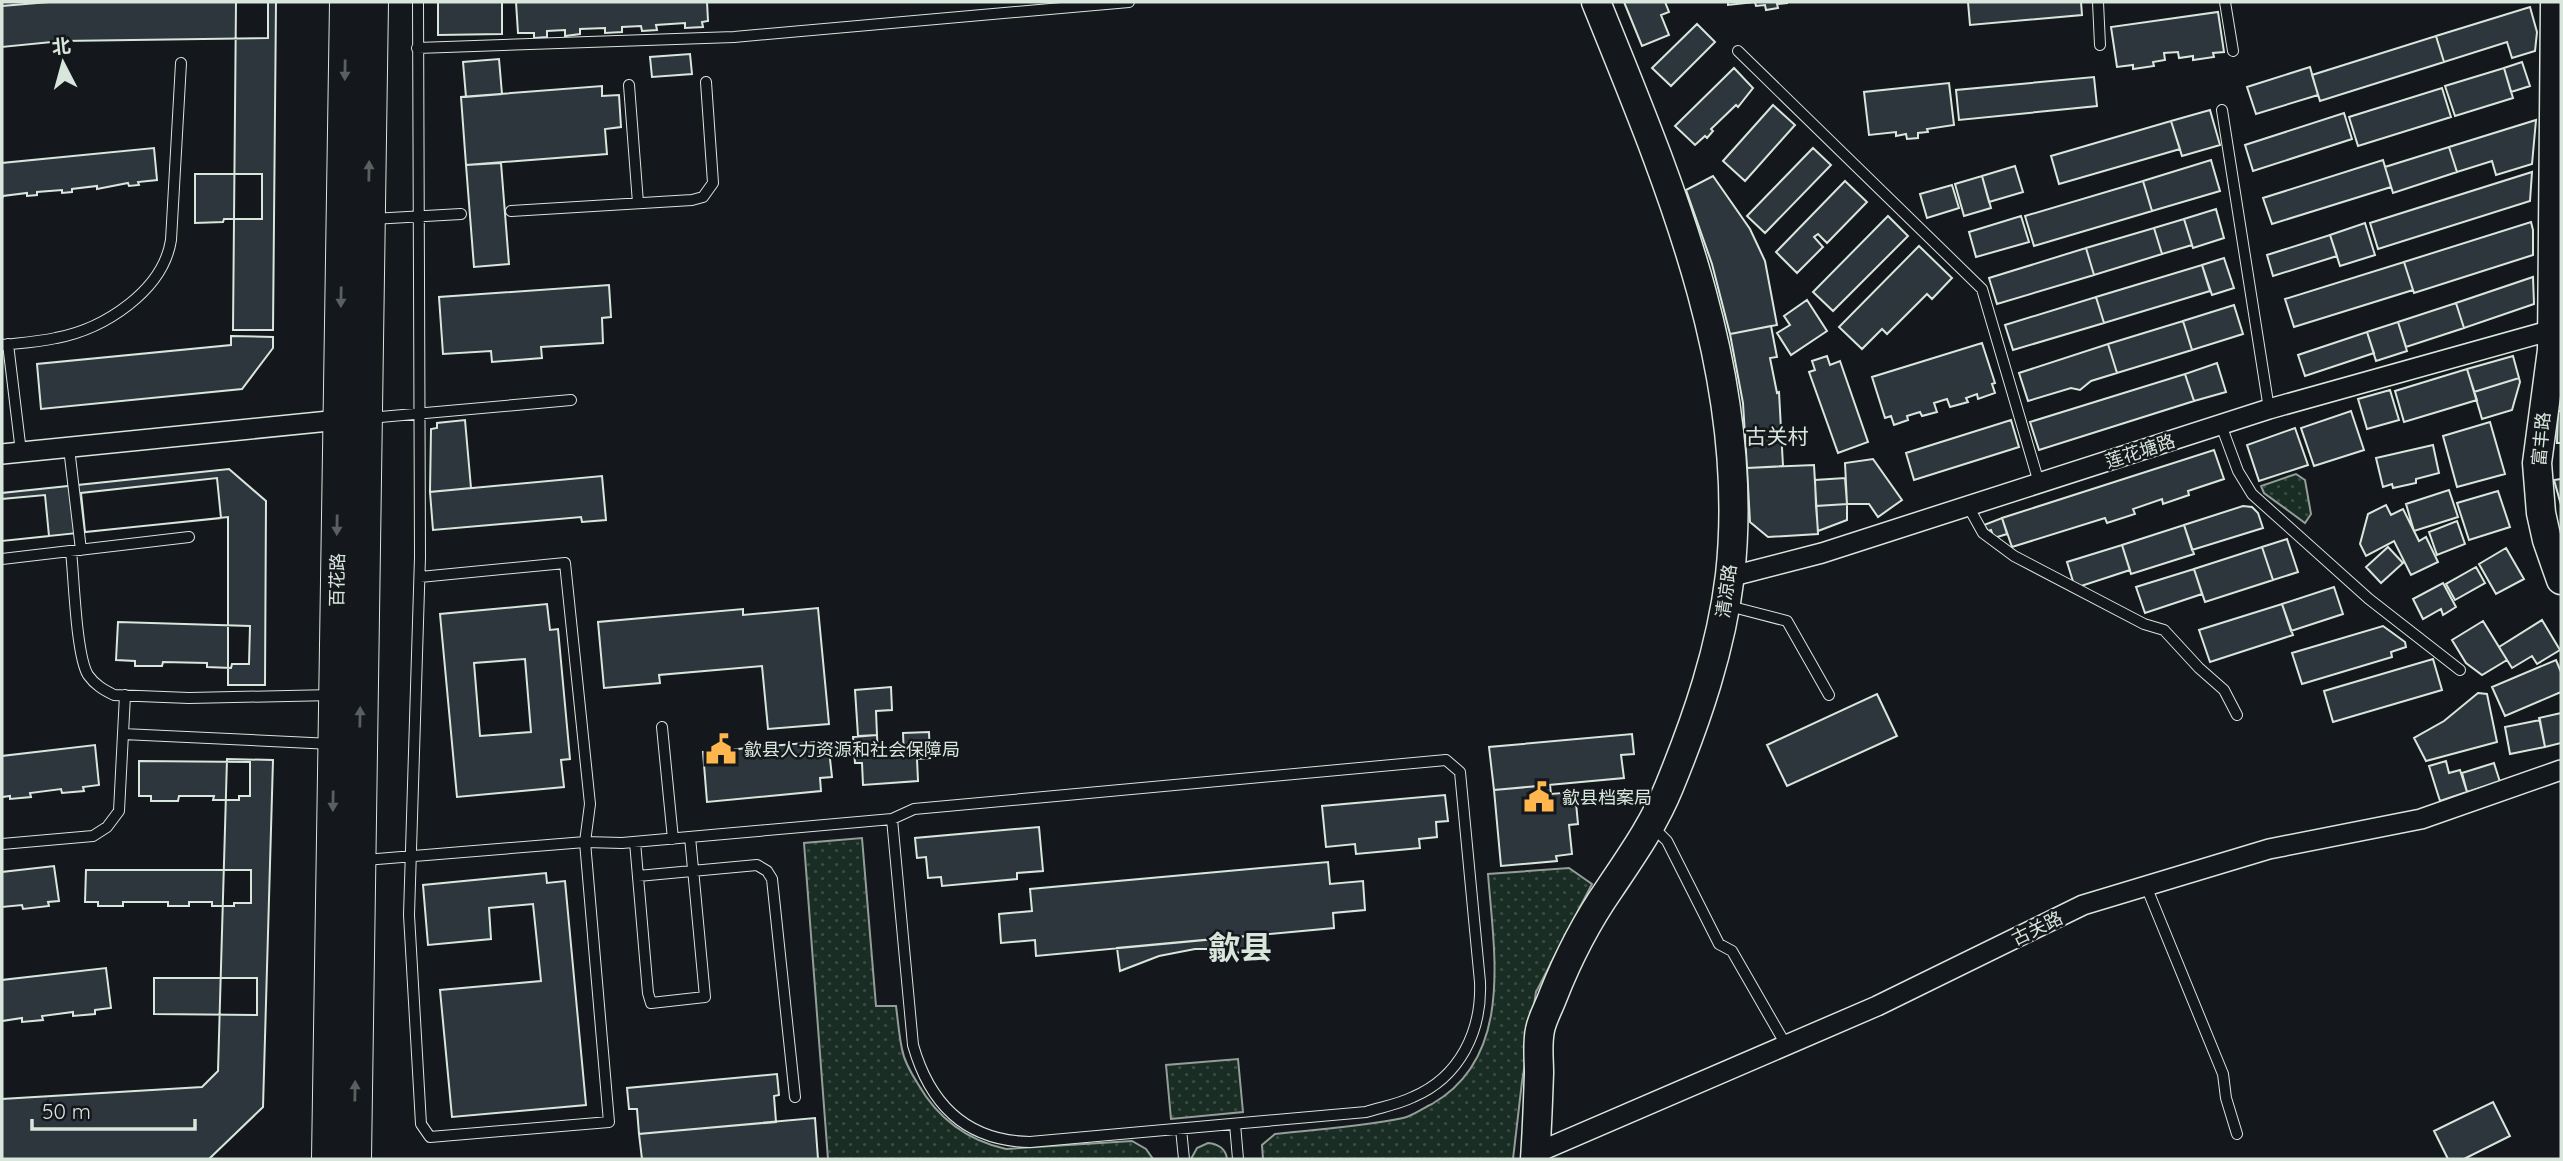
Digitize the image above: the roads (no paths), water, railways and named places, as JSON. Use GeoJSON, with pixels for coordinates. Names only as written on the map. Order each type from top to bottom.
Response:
{"type":"FeatureCollection","features":[{"type":"Feature","properties":{"kind":"main road","name":"百花路"},"geometry":{"type":"LineString","coordinates":[[346,2],[358,860],[355,1159]]}},
{"type":"Feature","properties":{"kind":"main road","name":"百花路"},"geometry":{"type":"LineString","coordinates":[[328,1159],[335,695],[352,419],[368,219],[372,2]]}},
{"type":"Feature","properties":{"kind":"street","name":"清凉路"},"geometry":{"type":"LineString","coordinates":[[1535,1156],[1540,1030],[1573,950],[1651,825],[1668,791],[1713,663],[1730,577],[1733,529],[1732,469],[1727,421],[1699,284],[1669,186],[1596,2]]}},
{"type":"Feature","properties":{"kind":"street","name":"富丰路"},"geometry":{"type":"LineString","coordinates":[[2555,2],[2553,330],[2538,441],[2537,474],[2547,540],[2561,580]]}},
{"type":"Feature","properties":{"kind":"street","name":"莲花塘路"},"geometry":{"type":"LineString","coordinates":[[1730,577],[1822,553],[2269,410],[2553,330]]}},
{"type":"Feature","properties":{"kind":"street"},"geometry":{"type":"LineString","coordinates":[[12,453],[352,419]]}},
{"type":"Feature","properties":{"kind":"street","name":"古关路"},"geometry":{"type":"LineString","coordinates":[[1535,1156],[1877,1006],[2083,905],[2269,849],[2421,819],[2561,769]]}},
{"type":"Feature","properties":{"kind":"lane"},"geometry":{"type":"LineString","coordinates":[[418,2],[420,577],[409,915],[421,1124],[430,1137],[608,1122],[585,842],[590,804],[565,562],[420,577]]}},
{"type":"Feature","properties":{"kind":"lane"},"geometry":{"type":"LineString","coordinates":[[417,48],[734,37],[1053,5],[1129,2]]}},
{"type":"Feature","properties":{"kind":"lane"},"geometry":{"type":"LineString","coordinates":[[2098,2],[2100,46]]}},
{"type":"Feature","properties":{"kind":"lane"},"geometry":{"type":"LineString","coordinates":[[2225,2],[2233,51]]}},
{"type":"Feature","properties":{"kind":"lane"},"geometry":{"type":"LineString","coordinates":[[1738,51],[1982,289],[2039,483]]}},
{"type":"Feature","properties":{"kind":"lane"},"geometry":{"type":"LineString","coordinates":[[12,453],[5,344],[58,338],[100,322],[134,299],[154,280],[165,262],[170,240],[181,63]]}},
{"type":"Feature","properties":{"kind":"lane"},"geometry":{"type":"LineString","coordinates":[[511,211],[697,199],[711,188],[713,183],[706,82]]}},
{"type":"Feature","properties":{"kind":"lane"},"geometry":{"type":"LineString","coordinates":[[629,85],[638,203]]}},
{"type":"Feature","properties":{"kind":"lane"},"geometry":{"type":"LineString","coordinates":[[2222,110],[2269,410]]}},
{"type":"Feature","properties":{"kind":"lane"},"geometry":{"type":"LineString","coordinates":[[368,219],[461,214]]}},
{"type":"Feature","properties":{"kind":"lane"},"geometry":{"type":"LineString","coordinates":[[352,419],[571,400]]}},
{"type":"Feature","properties":{"kind":"lane"},"geometry":{"type":"LineString","coordinates":[[2221,425],[2238,471],[2252,494],[2369,598],[2460,670]]}},
{"type":"Feature","properties":{"kind":"lane"},"geometry":{"type":"LineString","coordinates":[[69,448],[84,666],[104,690],[114,695],[189,698],[335,695]]}},
{"type":"Feature","properties":{"kind":"lane"},"geometry":{"type":"LineString","coordinates":[[1968,506],[1983,533],[2014,556],[2144,624],[2164,630],[2199,668],[2224,690],[2237,715]]}},
{"type":"Feature","properties":{"kind":"lane"},"geometry":{"type":"LineString","coordinates":[[2,559],[189,537]]}},
{"type":"Feature","properties":{"kind":"lane"},"geometry":{"type":"LineString","coordinates":[[1725,605],[1787,621],[1829,695]]}},
{"type":"Feature","properties":{"kind":"lane"},"geometry":{"type":"LineString","coordinates":[[2,844],[93,836],[107,827],[119,811],[125,695]]}},
{"type":"Feature","properties":{"kind":"lane"},"geometry":{"type":"LineString","coordinates":[[662,727],[673,839]]}},
{"type":"Feature","properties":{"kind":"lane"},"geometry":{"type":"LineString","coordinates":[[123,734],[334,744]]}},
{"type":"Feature","properties":{"kind":"lane"},"geometry":{"type":"LineString","coordinates":[[358,860],[585,842],[635,842],[892,819],[914,809],[1446,760],[1460,772],[1480,990],[1478,1017],[1466,1050],[1455,1066],[1434,1086],[1401,1102],[1366,1112],[1016,1142],[1001,1140],[974,1130],[948,1112],[929,1087],[913,1045],[892,819]]}},
{"type":"Feature","properties":{"kind":"lane"},"geometry":{"type":"LineString","coordinates":[[1651,825],[1667,841],[1719,944],[1732,951],[1786,1045]]}},
{"type":"Feature","properties":{"kind":"lane"},"geometry":{"type":"LineString","coordinates":[[635,842],[651,1003],[705,998],[690,837]]}},
{"type":"Feature","properties":{"kind":"lane"},"geometry":{"type":"LineString","coordinates":[[638,876],[757,865],[772,879],[795,1097]]}},
{"type":"Feature","properties":{"kind":"lane"},"geometry":{"type":"LineString","coordinates":[[2146,887],[2223,1074],[2236,1133]]}},
{"type":"Feature","properties":{"kind":"lane"},"geometry":{"type":"LineString","coordinates":[[1235,1124],[1238,1159]]}},
{"type":"Feature","properties":{"kind":"lane"},"geometry":{"type":"LineString","coordinates":[[1181,1129],[1184,1159]]}},
{"type":"Feature","properties":{"kind":"place","name":"歙县人力资源和社会保障局"},"geometry":{"type":"Point","coordinates":[721,749]}},
{"type":"Feature","properties":{"kind":"place","name":"歙县档案局"},"geometry":{"type":"Point","coordinates":[1539,797]}},
{"type":"Feature","properties":{"kind":"district","name":"古关村"},"geometry":{"type":"Point","coordinates":[1777,436]}},
{"type":"Feature","properties":{"kind":"district","name":"歙县"},"geometry":{"type":"Point","coordinates":[1240,947]}}]}
